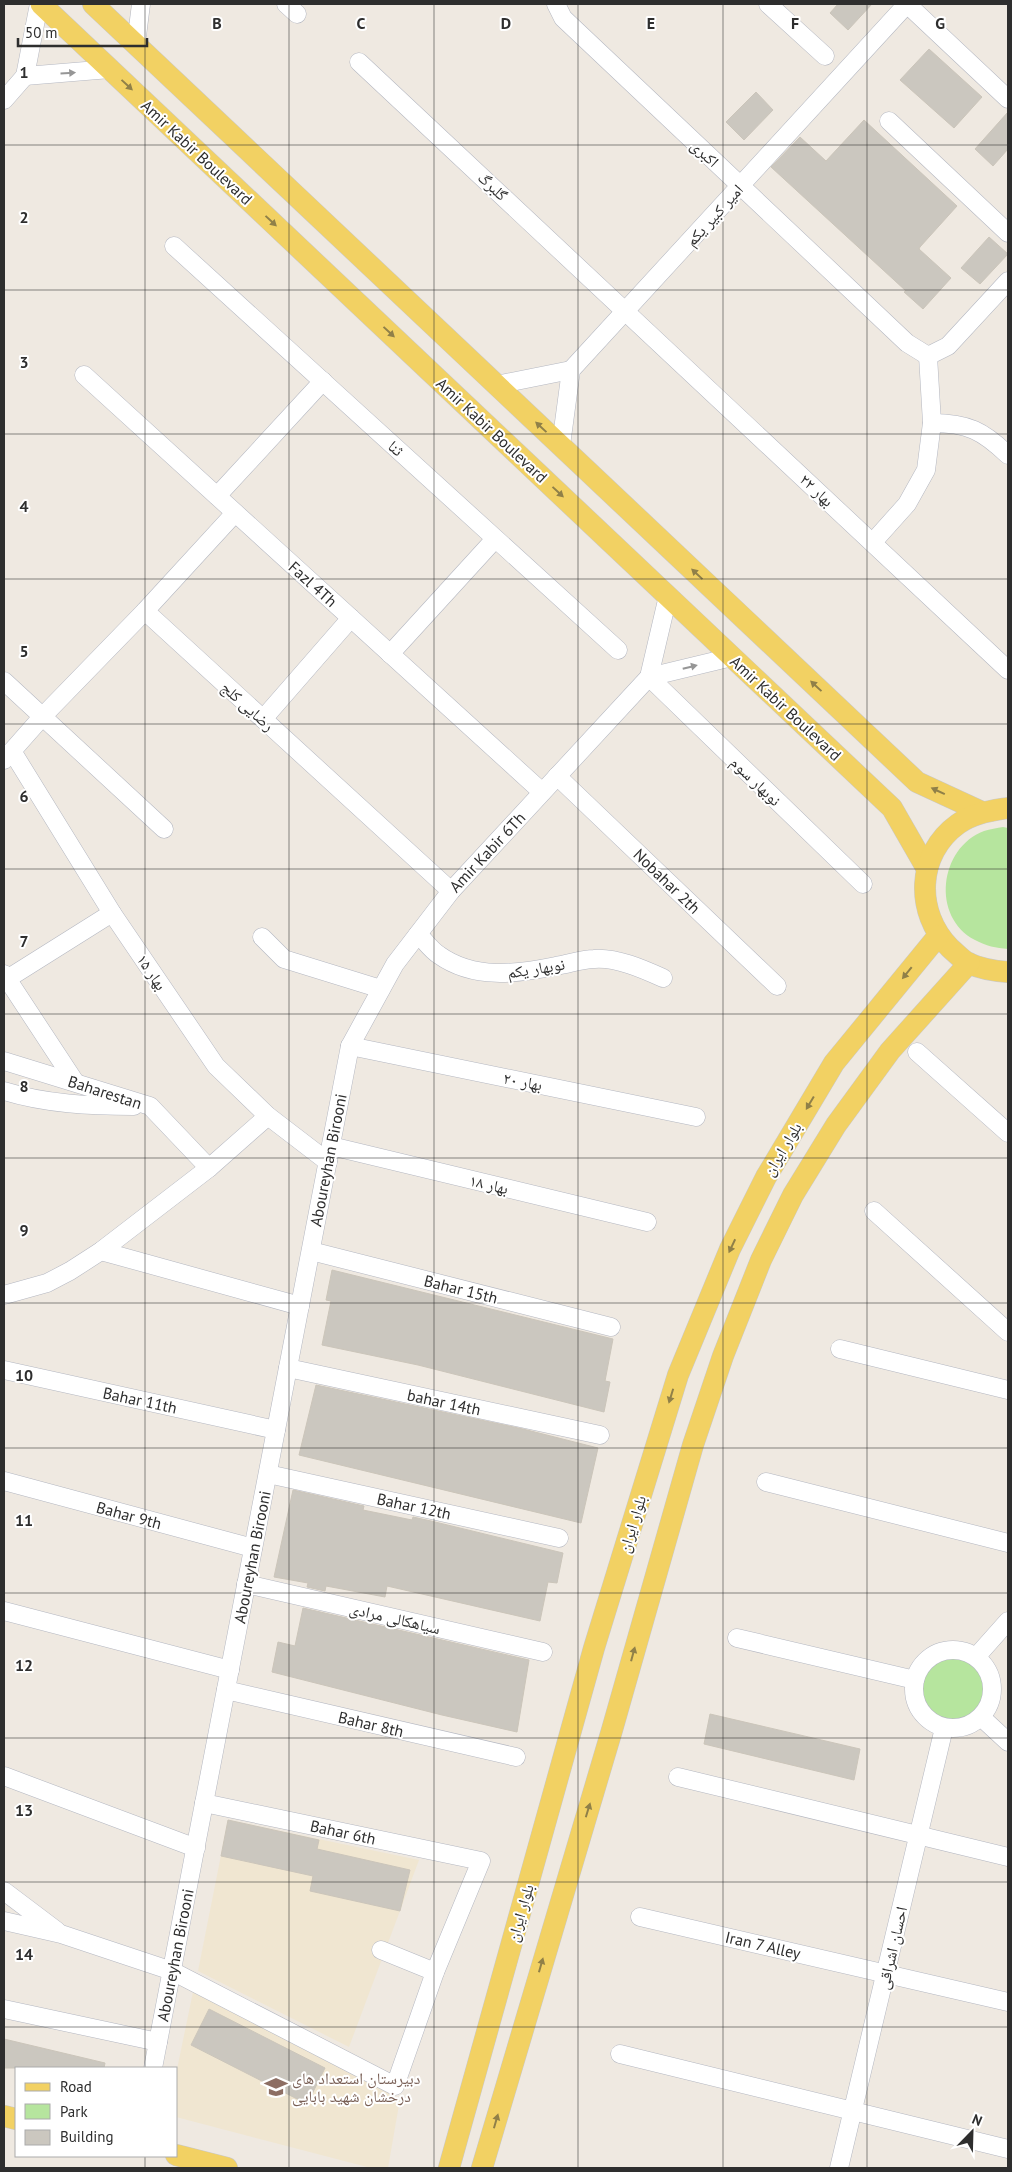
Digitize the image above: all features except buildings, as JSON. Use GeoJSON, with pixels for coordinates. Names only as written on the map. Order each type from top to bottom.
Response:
{"type":"FeatureCollection","features":[{"type":"Feature","properties":{"kind":"main road","name":"Amir Kabir Boulevard"},"geometry":{"type":"LineString","coordinates":[[40,4],[892,808],[927,869]]}},
{"type":"Feature","properties":{"kind":"main road"},"geometry":{"type":"LineString","coordinates":[[93,4],[917,782],[982,812]]}},
{"type":"Feature","properties":{"kind":"main road"},"geometry":{"type":"LineString","coordinates":[[1008,808],[982,812],[958,824],[938,844],[927,869],[924,892],[928,915],[938,936],[969,964],[991,971],[1008,972]]}},
{"type":"Feature","properties":{"kind":"main road","name":"بلوار ایران"},"geometry":{"type":"LineString","coordinates":[[449,2168],[594,1648],[678,1375],[730,1249],[766,1177],[834,1063],[938,936]]}},
{"type":"Feature","properties":{"kind":"main road","name":"بلوار ایران"},"geometry":{"type":"LineString","coordinates":[[486,2163],[693,1445],[723,1356],[760,1260],[793,1195],[836,1125],[890,1051],[969,964]]}},
{"type":"Feature","properties":{"kind":"main road"},"geometry":{"type":"LineString","coordinates":[[435,2168],[446,2155],[458,2134]]}},
{"type":"Feature","properties":{"kind":"main road"},"geometry":{"type":"LineString","coordinates":[[178,2156],[227,2168]]}},
{"type":"Feature","properties":{"kind":"street"},"geometry":{"type":"LineString","coordinates":[[4,100],[25,76],[40,4]]}},
{"type":"Feature","properties":{"kind":"street"},"geometry":{"type":"LineString","coordinates":[[136,44],[141,4]]}},
{"type":"Feature","properties":{"kind":"street","name":"اکبری"},"geometry":{"type":"LineString","coordinates":[[556,4],[563,18],[740,186],[907,343],[928,356]]}},
{"type":"Feature","properties":{"kind":"street"},"geometry":{"type":"LineString","coordinates":[[768,4],[825,56]]}},
{"type":"Feature","properties":{"kind":"street"},"geometry":{"type":"LineString","coordinates":[[907,4],[1008,99]]}},
{"type":"Feature","properties":{"kind":"street","name":"امیر کبیر یکم"},"geometry":{"type":"LineString","coordinates":[[571,370],[907,4]]}},
{"type":"Feature","properties":{"kind":"street","name":"گلبرگ"},"geometry":{"type":"LineString","coordinates":[[359,62],[626,310]]}},
{"type":"Feature","properties":{"kind":"street"},"geometry":{"type":"LineString","coordinates":[[25,76],[110,69]]}},
{"type":"Feature","properties":{"kind":"street"},"geometry":{"type":"LineString","coordinates":[[889,121],[1008,233]]}},
{"type":"Feature","properties":{"kind":"street","name":"ثنا"},"geometry":{"type":"LineString","coordinates":[[174,246],[618,650]]}},
{"type":"Feature","properties":{"kind":"street"},"geometry":{"type":"LineString","coordinates":[[873,542],[908,504],[926,470],[932,423],[928,356],[948,346],[1008,281]]}},
{"type":"Feature","properties":{"kind":"street","name":"بهار ۲۲"},"geometry":{"type":"LineString","coordinates":[[626,310],[1008,670]]}},
{"type":"Feature","properties":{"kind":"street"},"geometry":{"type":"LineString","coordinates":[[496,385],[571,370],[561,445]]}},
{"type":"Feature","properties":{"kind":"street","name":"Fazl 4Th"},"geometry":{"type":"LineString","coordinates":[[84,375],[542,792]]}},
{"type":"Feature","properties":{"kind":"street"},"geometry":{"type":"LineString","coordinates":[[217,496],[323,381]]}},
{"type":"Feature","properties":{"kind":"street"},"geometry":{"type":"LineString","coordinates":[[932,423],[965,426],[980,431],[1008,455]]}},
{"type":"Feature","properties":{"kind":"street"},"geometry":{"type":"LineString","coordinates":[[8,756],[42,716],[145,612],[236,513]]}},
{"type":"Feature","properties":{"kind":"street"},"geometry":{"type":"LineString","coordinates":[[390,654],[495,539]]}},
{"type":"Feature","properties":{"kind":"street"},"geometry":{"type":"LineString","coordinates":[[668,596],[649,677],[732,657]]}},
{"type":"Feature","properties":{"kind":"street","name":"رضایی کلج"},"geometry":{"type":"LineString","coordinates":[[145,612],[451,891]]}},
{"type":"Feature","properties":{"kind":"street"},"geometry":{"type":"LineString","coordinates":[[263,719],[350,618]]}},
{"type":"Feature","properties":{"kind":"street","name":"Amir Kabir 6Th"},"geometry":{"type":"LineString","coordinates":[[350,1046],[395,964],[451,891],[649,677]]}},
{"type":"Feature","properties":{"kind":"street","name":"نوبهار سوم"},"geometry":{"type":"LineString","coordinates":[[649,677],[863,884]]}},
{"type":"Feature","properties":{"kind":"street"},"geometry":{"type":"LineString","coordinates":[[4,681],[164,829]]}},
{"type":"Feature","properties":{"kind":"street","name":"بهار ۱۵"},"geometry":{"type":"LineString","coordinates":[[8,756],[216,1066],[268,1116],[329,1154]]}},
{"type":"Feature","properties":{"kind":"street","name":"Nobahar 2th"},"geometry":{"type":"LineString","coordinates":[[557,776],[777,986]]}},
{"type":"Feature","properties":{"kind":"street"},"geometry":{"type":"LineString","coordinates":[[75,1082],[5,976],[112,913]]}},
{"type":"Feature","properties":{"kind":"street","name":"نوبهار یکم"},"geometry":{"type":"LineString","coordinates":[[418,934],[438,954],[452,964],[476,972],[496,974],[537,970],[595,958],[633,965],[663,978]]}},
{"type":"Feature","properties":{"kind":"street"},"geometry":{"type":"LineString","coordinates":[[262,937],[284,959],[381,990]]}},
{"type":"Feature","properties":{"kind":"street","name":"بهار ۲۰"},"geometry":{"type":"LineString","coordinates":[[350,1046],[696,1117]]}},
{"type":"Feature","properties":{"kind":"street","name":"Aboureyhan Birooni"},"geometry":{"type":"LineString","coordinates":[[153,2067],[350,1046]]}},
{"type":"Feature","properties":{"kind":"street"},"geometry":{"type":"LineString","coordinates":[[917,1052],[1008,1132]]}},
{"type":"Feature","properties":{"kind":"street","name":"Baharestan"},"geometry":{"type":"LineString","coordinates":[[4,1061],[150,1106]]}},
{"type":"Feature","properties":{"kind":"street","name":"Baharestan"},"geometry":{"type":"LineString","coordinates":[[4,1091],[22,1097],[87,1106],[150,1106]]}},
{"type":"Feature","properties":{"kind":"street"},"geometry":{"type":"LineString","coordinates":[[150,1106],[209,1168]]}},
{"type":"Feature","properties":{"kind":"street"},"geometry":{"type":"LineString","coordinates":[[4,1295],[47,1283],[101,1251],[209,1168],[268,1116]]}},
{"type":"Feature","properties":{"kind":"street","name":"بهار ۱۸"},"geometry":{"type":"LineString","coordinates":[[329,1154],[648,1222]]}},
{"type":"Feature","properties":{"kind":"street"},"geometry":{"type":"LineString","coordinates":[[874,1211],[1008,1332]]}},
{"type":"Feature","properties":{"kind":"street"},"geometry":{"type":"LineString","coordinates":[[101,1251],[300,1306]]}},
{"type":"Feature","properties":{"kind":"street","name":"Bahar 15th"},"geometry":{"type":"LineString","coordinates":[[311,1251],[611,1327]]}},
{"type":"Feature","properties":{"kind":"street"},"geometry":{"type":"LineString","coordinates":[[840,1349],[1008,1390]]}},
{"type":"Feature","properties":{"kind":"street","name":"bahar 14th"},"geometry":{"type":"LineString","coordinates":[[288,1368],[600,1436]]}},
{"type":"Feature","properties":{"kind":"street","name":"Bahar 11th"},"geometry":{"type":"LineString","coordinates":[[4,1370],[276,1430]]}},
{"type":"Feature","properties":{"kind":"street","name":"Bahar 12th"},"geometry":{"type":"LineString","coordinates":[[268,1474],[559,1538]]}},
{"type":"Feature","properties":{"kind":"street","name":"Bahar 9th"},"geometry":{"type":"LineString","coordinates":[[4,1481],[253,1548]]}},
{"type":"Feature","properties":{"kind":"street"},"geometry":{"type":"LineString","coordinates":[[766,1482],[1008,1543]]}},
{"type":"Feature","properties":{"kind":"street","name":"سیاهکالی مرادی"},"geometry":{"type":"LineString","coordinates":[[246,1584],[543,1652]]}},
{"type":"Feature","properties":{"kind":"street"},"geometry":{"type":"LineString","coordinates":[[4,1612],[230,1670]]}},
{"type":"Feature","properties":{"kind":"street"},"geometry":{"type":"LineString","coordinates":[[976,1657],[1008,1621]]}},
{"type":"Feature","properties":{"kind":"street"},"geometry":{"type":"LineString","coordinates":[[737,1638],[915,1680]]}},
{"type":"Feature","properties":{"kind":"street"},"geometry":{"type":"LineString","coordinates":[[952,1650],[965,1652],[976,1657],[986,1667],[992,1679],[993,1693],[989,1706],[982,1717],[970,1725],[958,1729],[944,1728],[933,1723],[923,1715],[917,1704],[914,1692],[915,1680],[920,1668],[928,1659],[940,1652],[952,1650]]}},
{"type":"Feature","properties":{"kind":"street","name":"Bahar 8th"},"geometry":{"type":"LineString","coordinates":[[226,1690],[516,1757]]}},
{"type":"Feature","properties":{"kind":"street"},"geometry":{"type":"LineString","coordinates":[[982,1717],[1008,1742]]}},
{"type":"Feature","properties":{"kind":"street","name":"احسان اشراقی"},"geometry":{"type":"LineString","coordinates":[[839,2168],[944,1728]]}},
{"type":"Feature","properties":{"kind":"street"},"geometry":{"type":"LineString","coordinates":[[4,1776],[196,1848]]}},
{"type":"Feature","properties":{"kind":"street"},"geometry":{"type":"LineString","coordinates":[[678,1777],[1008,1857]]}},
{"type":"Feature","properties":{"kind":"street","name":"Bahar 6th"},"geometry":{"type":"LineString","coordinates":[[204,1803],[481,1861],[435,1972]]}},
{"type":"Feature","properties":{"kind":"street"},"geometry":{"type":"LineString","coordinates":[[4,1891],[61,1934]]}},
{"type":"Feature","properties":{"kind":"street","name":"Iran 7 Alley"},"geometry":{"type":"LineString","coordinates":[[640,1917],[1008,2002]]}},
{"type":"Feature","properties":{"kind":"street"},"geometry":{"type":"LineString","coordinates":[[4,1921],[61,1934],[172,1971],[395,2086],[435,1972],[381,1950]]}},
{"type":"Feature","properties":{"kind":"street"},"geometry":{"type":"LineString","coordinates":[[4,2010],[158,2042]]}},
{"type":"Feature","properties":{"kind":"street"},"geometry":{"type":"LineString","coordinates":[[620,2054],[1008,2150]]}},
{"type":"Feature","properties":{"kind":"shaded area"},"geometry":{"type":"Polygon","coordinates":[[[228,1820],[419,1860],[349,2047],[198,1971],[228,1820]]]}},
{"type":"Feature","properties":{"kind":"shaded area","name":"دبیرستان استعداد های درخشان شهید بابایی"},"geometry":{"type":"Polygon","coordinates":[[[193,1992],[400,2099],[388,2168],[371,2168],[178,2118],[177,2067],[193,1992]]]}},
{"type":"Feature","properties":{"kind":"green space"},"geometry":{"type":"Polygon","coordinates":[[[1003,827],[1008,828],[1008,949],[983,944],[961,929],[952,916],[947,900],[946,883],[950,867],[957,852],[969,840],[984,831],[1003,827]]]}},
{"type":"Feature","properties":{"kind":"green space"},"geometry":{"type":"Polygon","coordinates":[[[952,1650],[971,1657],[983,1669],[988,1683],[988,1699],[982,1713],[972,1724],[957,1728],[938,1725],[928,1719],[917,1704],[914,1694],[914,1684],[920,1668],[934,1657],[952,1650]]]}},
{"type":"Feature","properties":{"kind":"place","name":"دبیرستان استعداد های درخشان شهید بابایی"},"geometry":{"type":"Point","coordinates":[276,2087]}}]}
